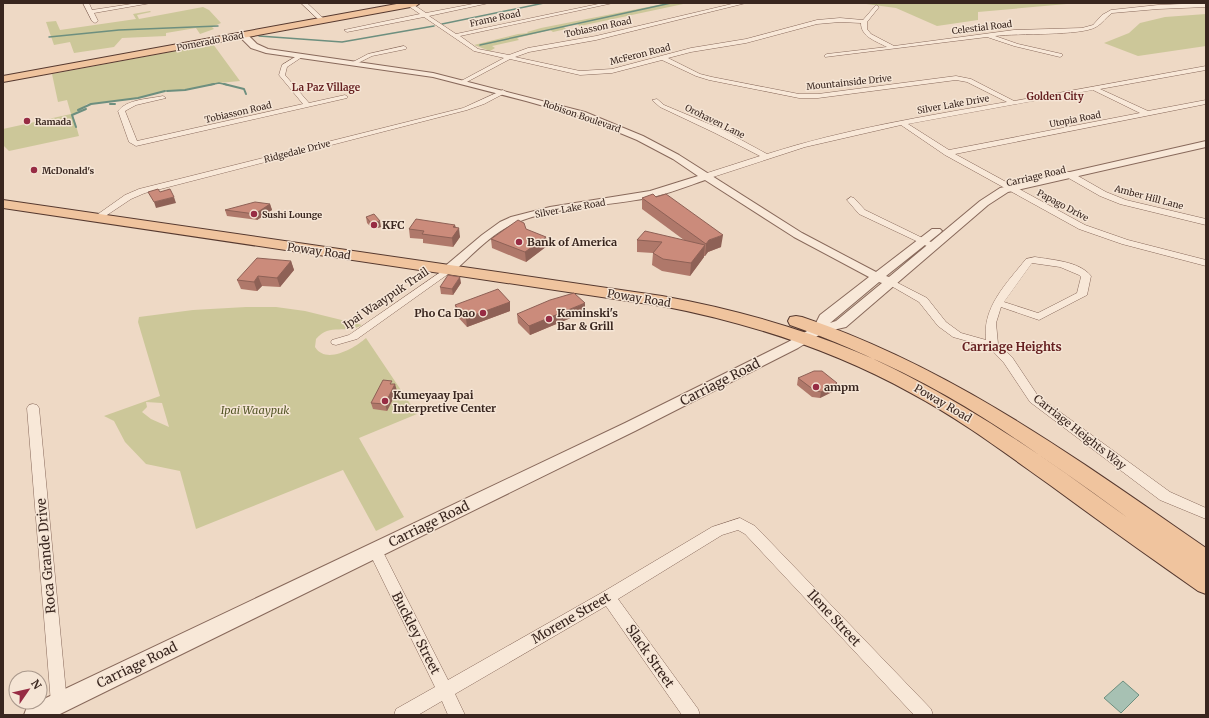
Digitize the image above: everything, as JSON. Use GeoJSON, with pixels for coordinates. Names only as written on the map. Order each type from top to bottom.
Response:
{"type":"FeatureCollection","features":[{"type":"Feature","properties":{"kind":"main road","name":"Pomerado Road"},"geometry":{"type":"LineString","coordinates":[[3,79],[406,4]]}},
{"type":"Feature","properties":{"kind":"main road","name":"Poway Road"},"geometry":{"type":"LineString","coordinates":[[3,193],[454,265],[686,305],[813,333],[910,367],[987,411],[1206,561]]}},
{"type":"Feature","properties":{"kind":"main road","name":"Poway Road"},"geometry":{"type":"LineString","coordinates":[[3,204],[95,219],[454,265]]}},
{"type":"Feature","properties":{"kind":"main road","name":"Poway Road"},"geometry":{"type":"LineString","coordinates":[[813,333],[898,378],[978,424],[1206,584]]}},
{"type":"Feature","properties":{"kind":"street"},"geometry":{"type":"LineString","coordinates":[[86,3],[95,21]]}},
{"type":"Feature","properties":{"kind":"street"},"geometry":{"type":"LineString","coordinates":[[91,12],[148,3]]}},
{"type":"Feature","properties":{"kind":"street"},"geometry":{"type":"LineString","coordinates":[[304,3],[322,20]]}},
{"type":"Feature","properties":{"kind":"street"},"geometry":{"type":"LineString","coordinates":[[347,30],[486,3]]}},
{"type":"Feature","properties":{"kind":"street","name":"Frame Road"},"geometry":{"type":"LineString","coordinates":[[454,36],[610,3]]}},
{"type":"Feature","properties":{"kind":"street","name":"Tobiasson Road"},"geometry":{"type":"LineString","coordinates":[[463,82],[508,58],[528,50],[596,38],[743,3]]}},
{"type":"Feature","properties":{"kind":"street","name":"McFeron Road"},"geometry":{"type":"LineString","coordinates":[[406,4],[476,50],[580,73],[612,71],[697,48],[746,41],[817,22],[840,20],[864,22]]}},
{"type":"Feature","properties":{"kind":"street"},"geometry":{"type":"LineString","coordinates":[[1124,5],[1134,9]]}},
{"type":"Feature","properties":{"kind":"street","name":"Celestial Road"},"geometry":{"type":"LineString","coordinates":[[827,56],[1014,32],[1083,30],[1095,26],[1104,16],[1111,12],[1134,9],[1206,5]]}},
{"type":"Feature","properties":{"kind":"street"},"geometry":{"type":"LineString","coordinates":[[876,8],[864,22],[864,29],[869,35],[892,47]]}},
{"type":"Feature","properties":{"kind":"street","name":"Robison Boulevard"},"geometry":{"type":"LineString","coordinates":[[243,35],[260,49],[428,74],[563,108],[610,125],[652,144],[707,176],[798,235],[891,283]]}},
{"type":"Feature","properties":{"kind":"street"},"geometry":{"type":"LineString","coordinates":[[986,35],[1010,44],[1060,55]]}},
{"type":"Feature","properties":{"kind":"street"},"geometry":{"type":"LineString","coordinates":[[354,64],[370,55],[404,48]]}},
{"type":"Feature","properties":{"kind":"street"},"geometry":{"type":"LineString","coordinates":[[300,56],[284,66],[282,75],[308,106]]}},
{"type":"Feature","properties":{"kind":"street","name":"Mountainside Drive"},"geometry":{"type":"LineString","coordinates":[[662,57],[698,75],[782,94],[818,96],[956,78],[969,80],[1014,103]]}},
{"type":"Feature","properties":{"kind":"street","name":"Silver Lake Drive"},"geometry":{"type":"LineString","coordinates":[[707,176],[802,145],[868,129],[1206,68]]}},
{"type":"Feature","properties":{"kind":"street"},"geometry":{"type":"LineString","coordinates":[[1093,88],[1148,114]]}},
{"type":"Feature","properties":{"kind":"street","name":"Ridgedale Drive"},"geometry":{"type":"LineString","coordinates":[[95,219],[128,197],[157,187],[465,109],[482,103],[504,92]]}},
{"type":"Feature","properties":{"kind":"street","name":"Tobiasson Road"},"geometry":{"type":"LineString","coordinates":[[163,98],[123,107],[121,111],[133,142],[136,144],[345,97]]}},
{"type":"Feature","properties":{"kind":"street","name":"Orohaven Lane"},"geometry":{"type":"LineString","coordinates":[[655,100],[662,106],[718,131],[767,157]]}},
{"type":"Feature","properties":{"kind":"street","name":"Utopia Road"},"geometry":{"type":"LineString","coordinates":[[948,153],[1206,102]]}},
{"type":"Feature","properties":{"kind":"street","name":"Papago Drive"},"geometry":{"type":"LineString","coordinates":[[902,123],[948,153],[1067,220],[1102,235],[1206,263]]}},
{"type":"Feature","properties":{"kind":"street","name":"Carriage Road"},"geometry":{"type":"LineString","coordinates":[[35,715],[630,427],[813,333],[841,324],[891,283],[977,198],[1006,186],[1189,145],[1206,139]]}},
{"type":"Feature","properties":{"kind":"street","name":"Carriage Road"},"geometry":{"type":"LineString","coordinates":[[1189,145],[1206,144]]}},
{"type":"Feature","properties":{"kind":"street","name":"Amber Hill Lane"},"geometry":{"type":"LineString","coordinates":[[1065,172],[1103,194],[1123,202],[1206,222]]}},
{"type":"Feature","properties":{"kind":"street","name":"Silver Lake Road"},"geometry":{"type":"LineString","coordinates":[[454,265],[494,230],[504,224],[524,216],[648,195],[707,176]]}},
{"type":"Feature","properties":{"kind":"street"},"geometry":{"type":"LineString","coordinates":[[851,200],[862,212],[929,244]]}},
{"type":"Feature","properties":{"kind":"street","name":"Carriage Road"},"geometry":{"type":"LineString","coordinates":[[813,333],[825,318],[878,277],[929,244]]}},
{"type":"Feature","properties":{"kind":"street"},"geometry":{"type":"LineString","coordinates":[[993,345],[991,320],[998,303],[1031,260],[1077,269],[1086,276],[1083,294],[1042,316],[1030,315],[998,303]]}},
{"type":"Feature","properties":{"kind":"street","name":"Ipai Waaypuk Trail"},"geometry":{"type":"LineString","coordinates":[[336,342],[353,337],[454,265]]}},
{"type":"Feature","properties":{"kind":"street","name":"Carriage Heights Way"},"geometry":{"type":"LineString","coordinates":[[891,283],[923,300],[942,324],[957,335],[993,345],[1008,360],[1034,399],[1165,496],[1206,514]]}},
{"type":"Feature","properties":{"kind":"street","name":"Roca Grande Drive"},"geometry":{"type":"LineString","coordinates":[[33,408],[59,703]]}},
{"type":"Feature","properties":{"kind":"street","name":"Morene Street"},"geometry":{"type":"LineString","coordinates":[[402,715],[608,597],[718,531],[740,524]]}},
{"type":"Feature","properties":{"kind":"street","name":"Ilene Street"},"geometry":{"type":"LineString","coordinates":[[740,524],[750,530],[761,541],[925,715]]}},
{"type":"Feature","properties":{"kind":"street","name":"Buckley Street"},"geometry":{"type":"LineString","coordinates":[[375,550],[457,715]]}},
{"type":"Feature","properties":{"kind":"street","name":"Slack Street"},"geometry":{"type":"LineString","coordinates":[[608,597],[692,715]]}},
{"type":"Feature","properties":{"kind":"green space"},"geometry":{"type":"Polygon","coordinates":[[[668,3],[688,3],[580,26],[577,24],[564,27],[566,29],[553,32],[550,30],[517,38],[519,40],[492,46],[495,48],[490,51],[474,45],[528,33],[527,32],[541,28],[668,3]]]}},
{"type":"Feature","properties":{"kind":"green space"},"geometry":{"type":"Polygon","coordinates":[[[859,3],[1078,3],[978,12],[978,20],[937,26],[896,8],[859,3]]]}},
{"type":"Feature","properties":{"kind":"green space"},"geometry":{"type":"Polygon","coordinates":[[[203,7],[209,10],[221,23],[212,27],[214,29],[200,34],[196,28],[166,33],[166,36],[122,38],[114,47],[74,53],[70,42],[54,45],[46,22],[56,21],[60,30],[136,19],[133,14],[150,11],[151,12],[137,15],[139,19],[203,7]]]}},
{"type":"Feature","properties":{"kind":"green space"},"geometry":{"type":"Polygon","coordinates":[[[1206,14],[1206,46],[1138,56],[1104,43],[1129,33],[1140,23],[1165,17],[1206,14]]]}},
{"type":"Feature","properties":{"kind":"green space"},"geometry":{"type":"Polygon","coordinates":[[[213,44],[240,81],[219,83],[185,90],[167,91],[137,98],[87,104],[73,115],[79,136],[9,151],[3,145],[3,129],[71,114],[67,100],[58,102],[52,74],[213,44]]]}},
{"type":"Feature","properties":{"kind":"green space","name":"Ipai Waaypuk"},"geometry":{"type":"Polygon","coordinates":[[[276,307],[305,311],[362,325],[356,328],[327,331],[316,339],[315,347],[326,355],[333,355],[348,350],[366,338],[417,414],[359,438],[404,517],[376,531],[343,470],[196,529],[180,471],[146,464],[125,442],[114,421],[104,416],[160,396],[138,322],[139,317],[193,310],[276,307]],[[146,402],[147,407],[142,412],[151,419],[169,427],[162,403],[146,402]]]}},
{"type":"Feature","properties":{"kind":"shaded area"},"geometry":{"type":"Polygon","coordinates":[[[1123,681],[1139,695],[1121,713],[1104,698],[1123,681]]]}},
{"type":"Feature","properties":{"kind":"building"},"geometry":{"type":"Polygon","coordinates":[[[158,189],[160,192],[170,189],[174,197],[154,202],[148,192],[158,189]]]}},
{"type":"Feature","properties":{"kind":"building"},"geometry":{"type":"Polygon","coordinates":[[[653,194],[656,197],[666,194],[723,235],[709,240],[706,244],[642,198],[653,194]]]}},
{"type":"Feature","properties":{"kind":"building"},"geometry":{"type":"Polygon","coordinates":[[[255,202],[270,204],[255,214],[225,210],[255,202]]]}},
{"type":"Feature","properties":{"kind":"building"},"geometry":{"type":"Polygon","coordinates":[[[374,214],[380,221],[371,223],[366,217],[374,214]]]}},
{"type":"Feature","properties":{"kind":"building"},"geometry":{"type":"Polygon","coordinates":[[[416,219],[455,225],[453,227],[459,228],[452,238],[422,234],[424,231],[409,229],[416,219]]]}},
{"type":"Feature","properties":{"kind":"building"},"geometry":{"type":"Polygon","coordinates":[[[518,220],[524,223],[526,229],[546,237],[525,252],[491,239],[518,220]]]}},
{"type":"Feature","properties":{"kind":"building"},"geometry":{"type":"Polygon","coordinates":[[[645,231],[705,245],[691,263],[663,259],[653,253],[662,242],[637,240],[645,231]]]}},
{"type":"Feature","properties":{"kind":"building"},"geometry":{"type":"Polygon","coordinates":[[[257,258],[291,261],[277,278],[258,276],[254,282],[237,280],[257,258]]]}},
{"type":"Feature","properties":{"kind":"building"},"geometry":{"type":"Polygon","coordinates":[[[448,275],[460,277],[452,289],[440,287],[448,275]]]}},
{"type":"Feature","properties":{"kind":"building"},"geometry":{"type":"Polygon","coordinates":[[[498,289],[510,302],[466,318],[455,305],[498,289]]]}},
{"type":"Feature","properties":{"kind":"building"},"geometry":{"type":"Polygon","coordinates":[[[574,293],[585,303],[529,326],[517,314],[550,300],[574,293]]]}},
{"type":"Feature","properties":{"kind":"building"},"geometry":{"type":"Polygon","coordinates":[[[814,371],[822,371],[837,383],[821,392],[814,390],[798,378],[814,371]]]}},
{"type":"Feature","properties":{"kind":"building"},"geometry":{"type":"Polygon","coordinates":[[[383,380],[392,381],[390,384],[395,384],[385,404],[371,403],[383,380]]]}},
{"type":"Feature","properties":{"kind":"waterway"},"geometry":{"type":"LineString","coordinates":[[442,24],[544,3]]}},
{"type":"Feature","properties":{"kind":"waterway"},"geometry":{"type":"LineString","coordinates":[[480,45],[671,3]]}},
{"type":"Feature","properties":{"kind":"waterway"},"geometry":{"type":"LineString","coordinates":[[49,37],[119,30],[218,26]]}},
{"type":"Feature","properties":{"kind":"waterway"},"geometry":{"type":"LineString","coordinates":[[259,36],[342,42],[434,26]]}},
{"type":"Feature","properties":{"kind":"waterway"},"geometry":{"type":"LineString","coordinates":[[214,84],[219,83],[228,85]]}},
{"type":"Feature","properties":{"kind":"waterway"},"geometry":{"type":"LineString","coordinates":[[167,91],[185,90],[214,84]]}},
{"type":"Feature","properties":{"kind":"waterway"},"geometry":{"type":"LineString","coordinates":[[209,85],[214,84]]}},
{"type":"Feature","properties":{"kind":"waterway"},"geometry":{"type":"LineString","coordinates":[[224,84],[228,85]]}},
{"type":"Feature","properties":{"kind":"waterway"},"geometry":{"type":"LineString","coordinates":[[228,85],[244,89],[246,94]]}},
{"type":"Feature","properties":{"kind":"waterway"},"geometry":{"type":"LineString","coordinates":[[78,110],[91,104],[138,98],[165,91]]}},
{"type":"Feature","properties":{"kind":"waterway"},"geometry":{"type":"LineString","coordinates":[[110,104],[115,104]]}},
{"type":"Feature","properties":{"kind":"waterway"},"geometry":{"type":"LineString","coordinates":[[76,127],[72,115],[86,109]]}},
{"type":"Feature","properties":{"kind":"place","name":"Ramada"},"geometry":{"type":"Point","coordinates":[27,121]}},
{"type":"Feature","properties":{"kind":"place","name":"McDonald's"},"geometry":{"type":"Point","coordinates":[34,170]}},
{"type":"Feature","properties":{"kind":"place","name":"Sushi Lounge"},"geometry":{"type":"Point","coordinates":[254,214]}},
{"type":"Feature","properties":{"kind":"place","name":"KFC"},"geometry":{"type":"Point","coordinates":[374,225]}},
{"type":"Feature","properties":{"kind":"place","name":"Bank of America"},"geometry":{"type":"Point","coordinates":[519,242]}},
{"type":"Feature","properties":{"kind":"place","name":"Pho Ca Dao"},"geometry":{"type":"Point","coordinates":[483,313]}},
{"type":"Feature","properties":{"kind":"place","name":"Kaminski's Bar & Grill"},"geometry":{"type":"Point","coordinates":[549,319]}},
{"type":"Feature","properties":{"kind":"place","name":"ampm"},"geometry":{"type":"Point","coordinates":[816,387]}},
{"type":"Feature","properties":{"kind":"place","name":"Kumeyaay Ipai Interpretive Center"},"geometry":{"type":"Point","coordinates":[385,401]}},
{"type":"Feature","properties":{"kind":"district","name":"La Paz Village"},"geometry":{"type":"Point","coordinates":[326,87]}},
{"type":"Feature","properties":{"kind":"district","name":"Golden City"},"geometry":{"type":"Point","coordinates":[1055,96]}},
{"type":"Feature","properties":{"kind":"district","name":"Carriage Heights"},"geometry":{"type":"Point","coordinates":[1012,346]}}]}
